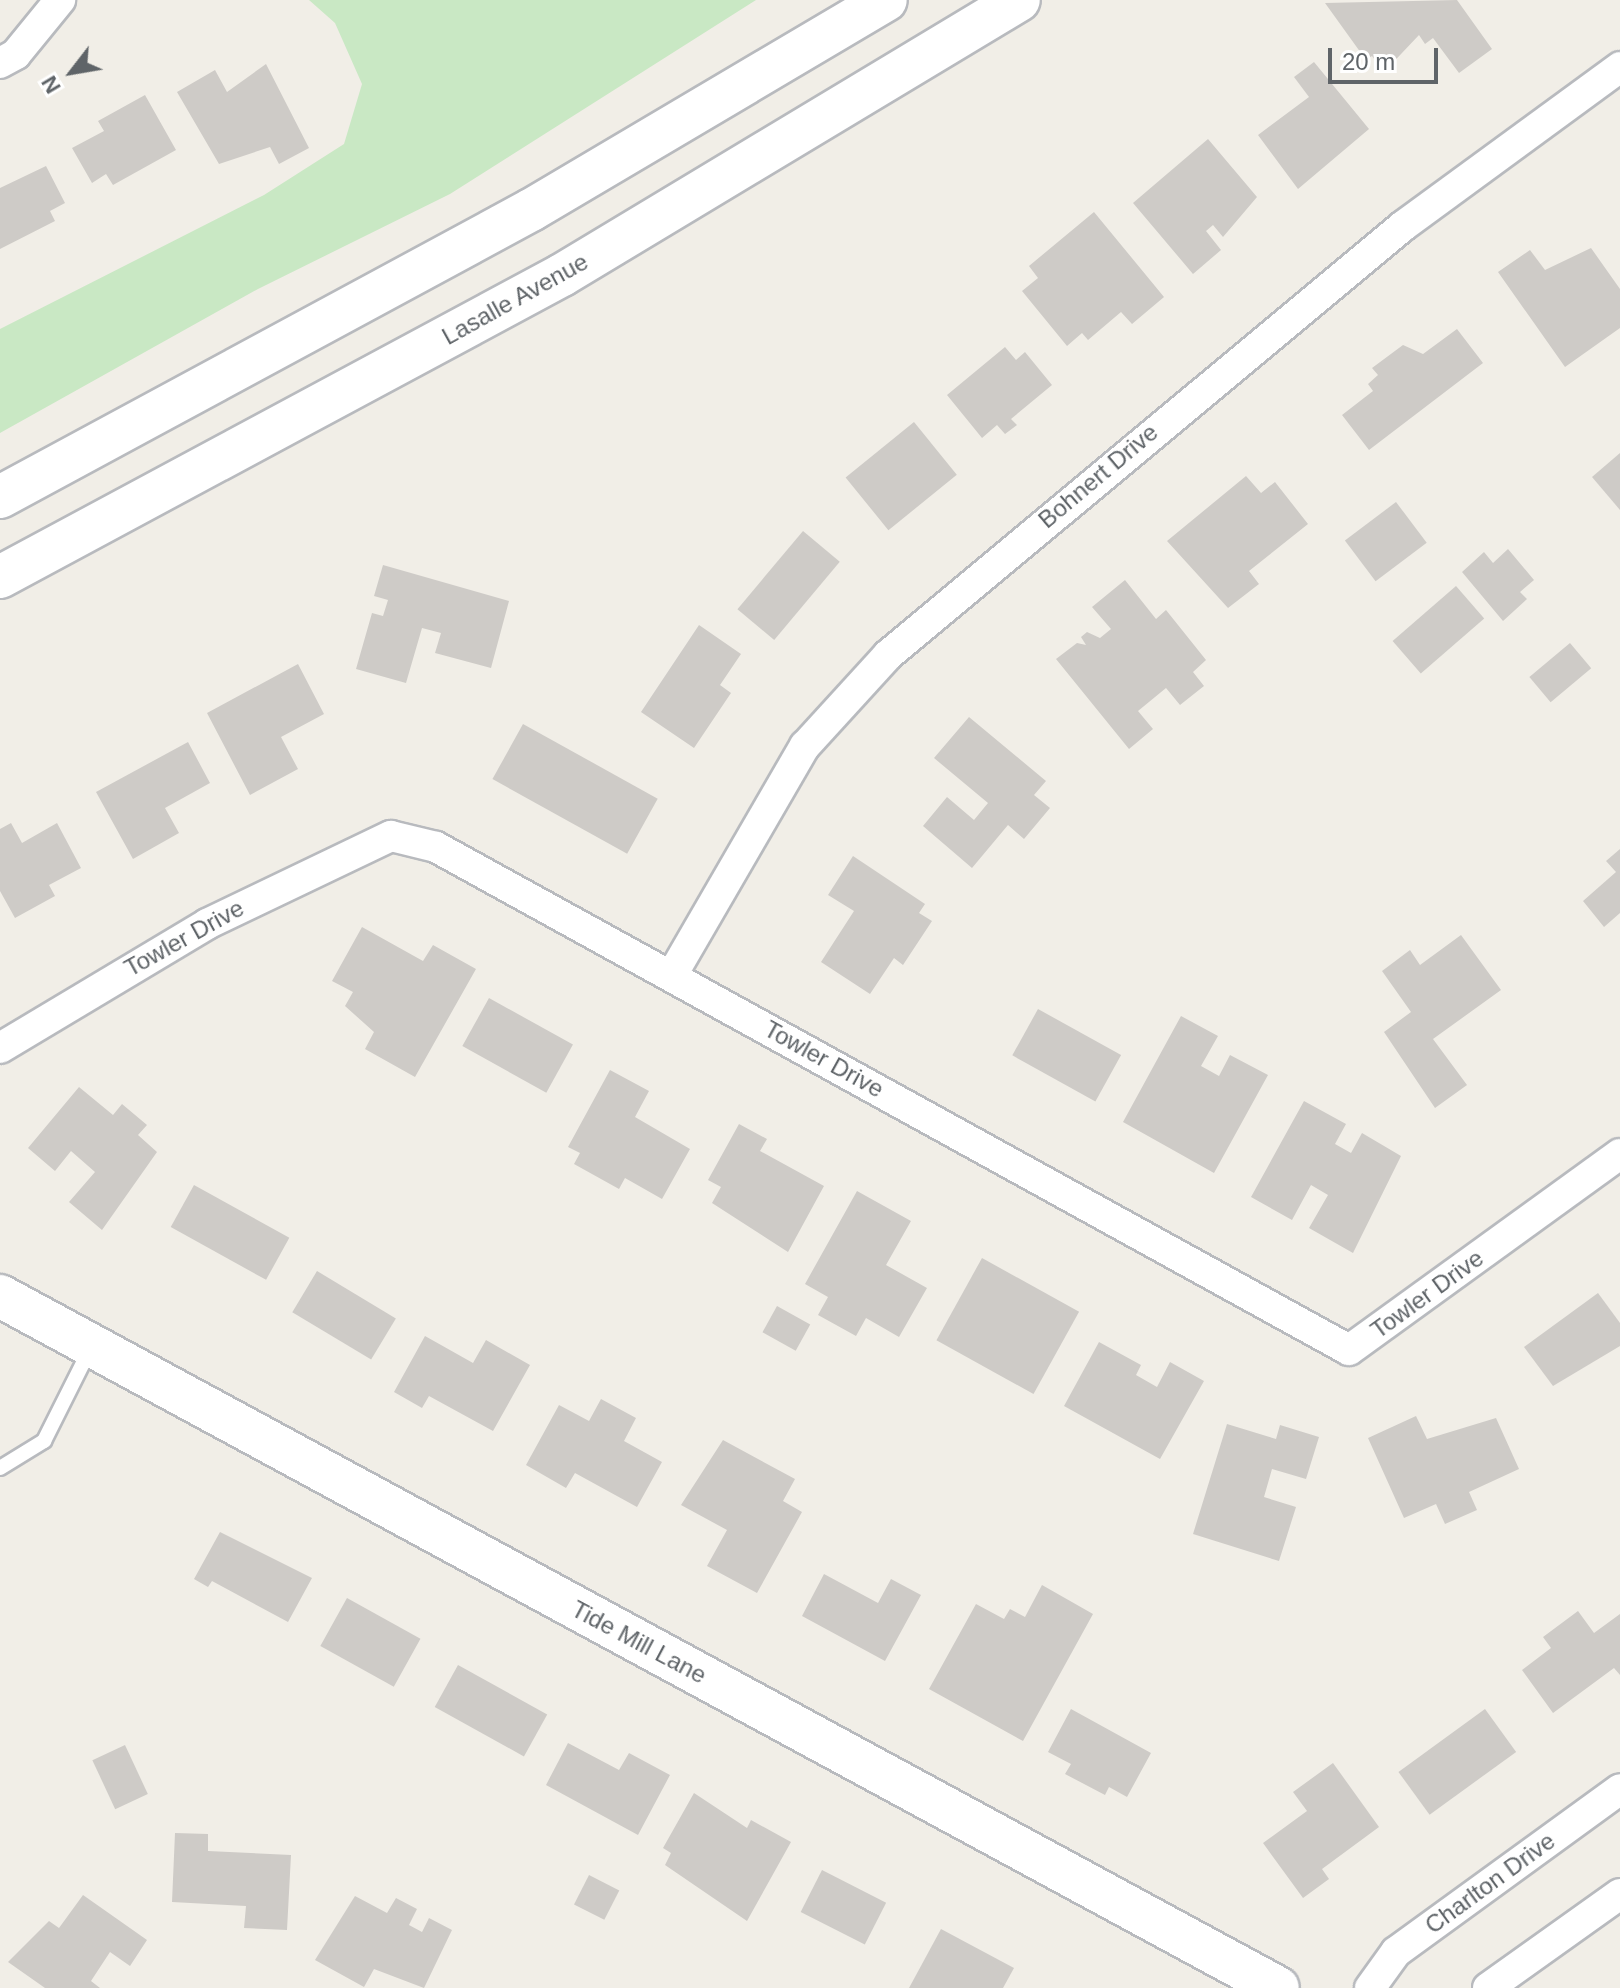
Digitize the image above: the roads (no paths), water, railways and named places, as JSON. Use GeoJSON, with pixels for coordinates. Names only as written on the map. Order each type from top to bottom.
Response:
{"type":"FeatureCollection","features":[{"type":"Feature","properties":{"kind":"main road"},"geometry":{"type":"LineString","coordinates":[[0,497],[543,203],[886,0]]}},
{"type":"Feature","properties":{"kind":"main road","name":"Lasalle Avenue"},"geometry":{"type":"LineString","coordinates":[[0,577],[562,275],[1019,0]]}},
{"type":"Feature","properties":{"kind":"main road","name":"Tide Mill Lane"},"geometry":{"type":"LineString","coordinates":[[0,1296],[1278,1988]]}},
{"type":"Feature","properties":{"kind":"street"},"geometry":{"type":"LineString","coordinates":[[0,63],[60,0]]}},
{"type":"Feature","properties":{"kind":"street","name":"Bohnert Drive"},"geometry":{"type":"LineString","coordinates":[[672,975],[805,746],[888,655],[1403,226],[1620,67]]}},
{"type":"Feature","properties":{"kind":"street","name":"Towler Drive"},"geometry":{"type":"LineString","coordinates":[[0,1048],[207,924],[391,836],[436,847],[1349,1350],[1620,1154]]}},
{"type":"Feature","properties":{"kind":"street","name":"Charlton Drive"},"geometry":{"type":"LineString","coordinates":[[1370,1988],[1396,1952],[1620,1789]]}},
{"type":"Feature","properties":{"kind":"street"},"geometry":{"type":"LineString","coordinates":[[1488,1988],[1620,1894]]}},
{"type":"Feature","properties":{"kind":"lane"},"geometry":{"type":"LineString","coordinates":[[0,1468],[44,1441],[92,1346]]}}]}
